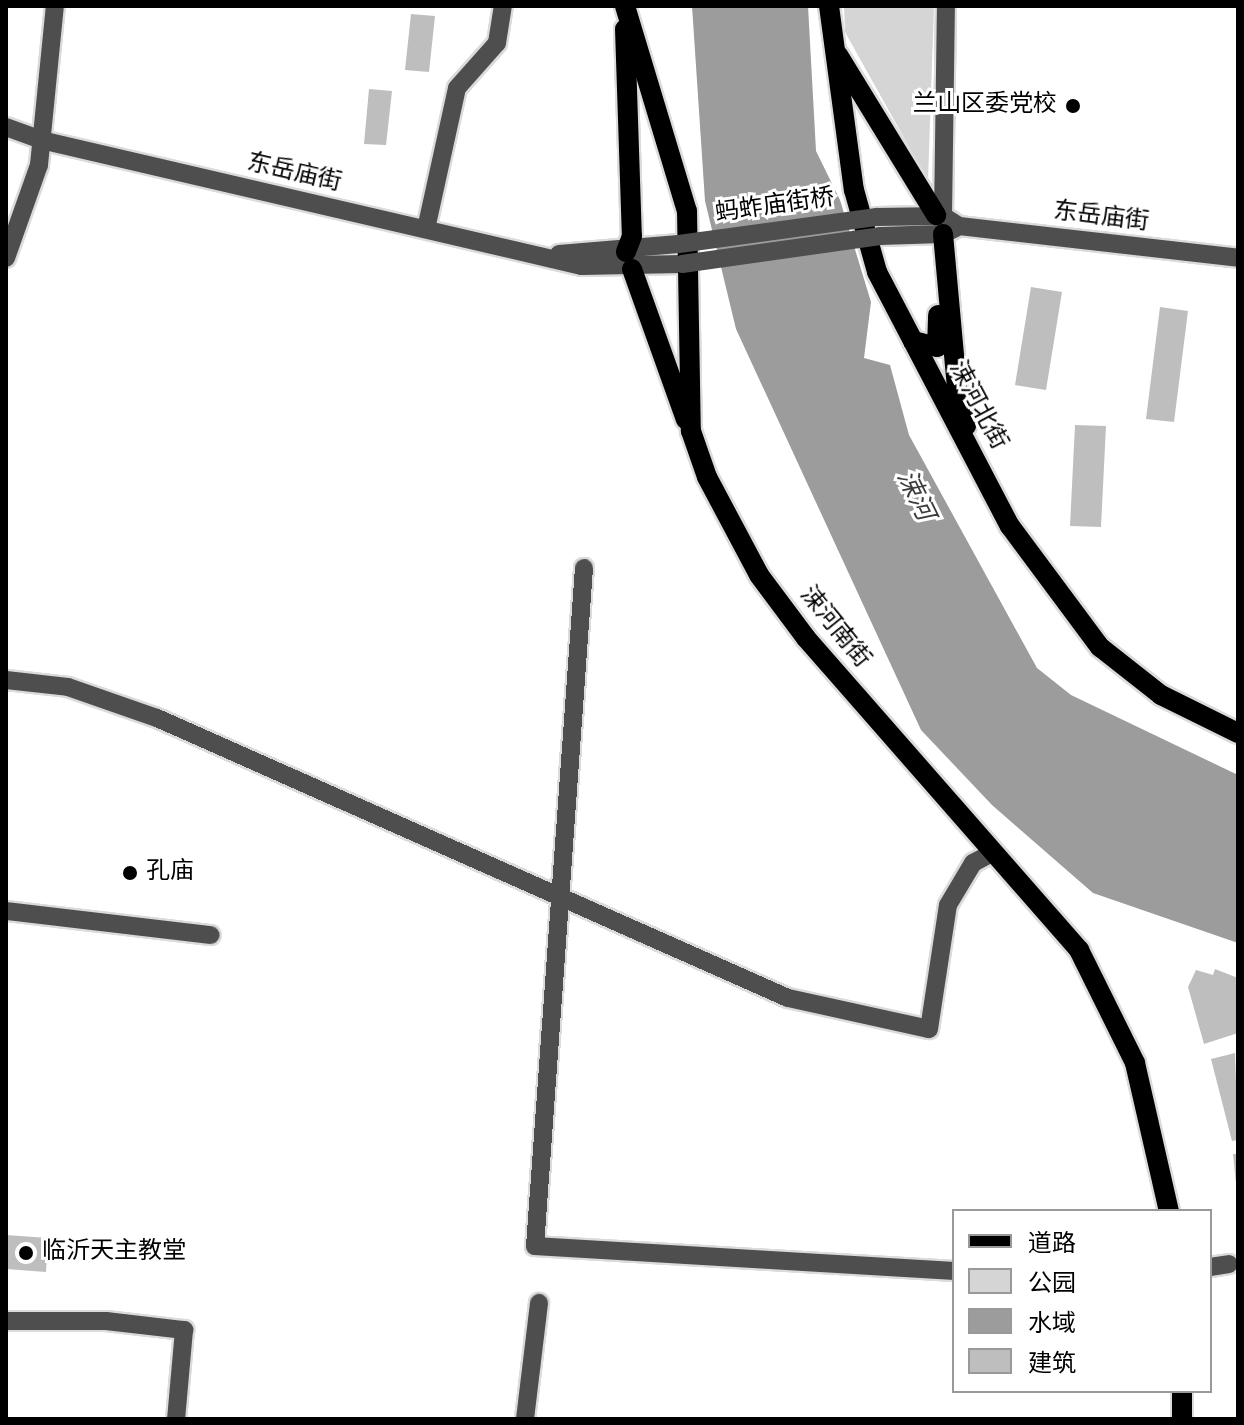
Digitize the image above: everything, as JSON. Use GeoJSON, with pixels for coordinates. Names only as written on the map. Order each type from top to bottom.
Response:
{"type":"FeatureCollection","features":[{"type":"Feature","properties":{"kind":"main road","name":"涑河北街"},"geometry":{"type":"LineString","coordinates":[[829,6],[844,136],[877,272],[1010,526],[1100,647],[1161,695],[1238,733]]}},
{"type":"Feature","properties":{"kind":"main road"},"geometry":{"type":"LineString","coordinates":[[625,8],[632,236],[636,259],[707,477]]}},
{"type":"Feature","properties":{"kind":"main road","name":"涑河南街"},"geometry":{"type":"LineString","coordinates":[[625,8],[664,127],[687,211],[691,431],[707,477],[759,575],[796,625],[990,854],[1079,950],[1135,1063],[1169,1209]]}},
{"type":"Feature","properties":{"kind":"main road"},"geometry":{"type":"LineString","coordinates":[[831,40],[857,92],[939,223],[957,387],[974,457]]}},
{"type":"Feature","properties":{"kind":"main road"},"geometry":{"type":"LineString","coordinates":[[844,136],[848,119],[859,114],[868,120],[939,223],[940,334],[937,347],[913,341]]}},
{"type":"Feature","properties":{"kind":"main road"},"geometry":{"type":"LineString","coordinates":[[664,127],[652,122],[641,127],[635,146],[636,259],[670,354],[680,356],[691,348]]}},
{"type":"Feature","properties":{"kind":"main road"},"geometry":{"type":"LineString","coordinates":[[1182,1393],[1182,1419]]}},
{"type":"Feature","properties":{"kind":"street"},"geometry":{"type":"LineString","coordinates":[[6,258],[39,165],[55,6]]}},
{"type":"Feature","properties":{"kind":"street"},"geometry":{"type":"LineString","coordinates":[[426,229],[457,88],[497,43],[503,6]]}},
{"type":"Feature","properties":{"kind":"street"},"geometry":{"type":"LineString","coordinates":[[939,223],[946,6]]}},
{"type":"Feature","properties":{"kind":"street","name":"东岳庙街"},"geometry":{"type":"LineString","coordinates":[[6,127],[41,140],[582,266],[636,259],[679,244]]}},
{"type":"Feature","properties":{"kind":"street","name":"东岳庙街"},"geometry":{"type":"LineString","coordinates":[[877,217],[1238,258]]}},
{"type":"Feature","properties":{"kind":"street","name":"蚂蚱庙街桥"},"geometry":{"type":"LineString","coordinates":[[679,244],[877,217]]}},
{"type":"Feature","properties":{"kind":"street","name":"东岳庙街"},"geometry":{"type":"LineString","coordinates":[[636,259],[682,264],[880,236],[939,223]]}},
{"type":"Feature","properties":{"kind":"street"},"geometry":{"type":"LineString","coordinates":[[584,568],[535,1246],[952,1271]]}},
{"type":"Feature","properties":{"kind":"street"},"geometry":{"type":"LineString","coordinates":[[6,680],[68,687],[157,718],[561,894],[788,998],[929,1029],[948,905],[973,863],[990,854]]}},
{"type":"Feature","properties":{"kind":"street"},"geometry":{"type":"LineString","coordinates":[[6,911],[211,935]]}},
{"type":"Feature","properties":{"kind":"street"},"geometry":{"type":"LineString","coordinates":[[1212,1267],[1229,1264]]}},
{"type":"Feature","properties":{"kind":"street"},"geometry":{"type":"LineString","coordinates":[[525,1419],[539,1303]]}},
{"type":"Feature","properties":{"kind":"street"},"geometry":{"type":"LineString","coordinates":[[6,1321],[106,1321],[184,1330],[176,1419]]}},
{"type":"Feature","properties":{"kind":"green space"},"geometry":{"type":"Polygon","coordinates":[[[844,6],[934,6],[928,181],[845,32],[844,6]]]}},
{"type":"Feature","properties":{"kind":"water","name":"涑河"},"geometry":{"type":"Polygon","coordinates":[[[692,6],[808,6],[816,151],[840,200],[871,302],[864,358],[890,365],[909,435],[1037,668],[1071,695],[1238,775],[1238,943],[1093,893],[992,805],[921,730],[736,329],[705,201],[692,6]]]}},
{"type":"Feature","properties":{"kind":"building"},"geometry":{"type":"Polygon","coordinates":[[[411,14],[435,16],[429,72],[405,70],[411,14]]]}},
{"type":"Feature","properties":{"kind":"building"},"geometry":{"type":"Polygon","coordinates":[[[369,89],[392,91],[386,145],[364,144],[369,89]]]}},
{"type":"Feature","properties":{"kind":"building"},"geometry":{"type":"Polygon","coordinates":[[[1031,287],[1062,292],[1046,390],[1015,385],[1031,287]]]}},
{"type":"Feature","properties":{"kind":"building"},"geometry":{"type":"Polygon","coordinates":[[[1160,307],[1188,311],[1174,422],[1146,419],[1160,307]]]}},
{"type":"Feature","properties":{"kind":"building"},"geometry":{"type":"Polygon","coordinates":[[[1075,425],[1106,426],[1101,527],[1070,526],[1075,425]]]}},
{"type":"Feature","properties":{"kind":"building"},"geometry":{"type":"Polygon","coordinates":[[[1215,969],[1238,978],[1238,1033],[1204,1044],[1188,987],[1196,970],[1213,975],[1215,969]]]}},
{"type":"Feature","properties":{"kind":"building"},"geometry":{"type":"Polygon","coordinates":[[[1235,1053],[1238,1140],[1232,1141],[1211,1059],[1235,1053]]]}},
{"type":"Feature","properties":{"kind":"building"},"geometry":{"type":"Polygon","coordinates":[[[1233,1154],[1238,1154],[1238,1183],[1236,1183],[1233,1154]]]}},
{"type":"Feature","properties":{"kind":"building","name":"临沂天主教堂"},"geometry":{"type":"Polygon","coordinates":[[[6,1235],[48,1238],[46,1272],[6,1269],[6,1235]]]}},
{"type":"Feature","properties":{"kind":"place","name":"兰山区委党校"},"geometry":{"type":"Point","coordinates":[1073,106]}},
{"type":"Feature","properties":{"kind":"place","name":"孔庙"},"geometry":{"type":"Point","coordinates":[130,873]}},
{"type":"Feature","properties":{"kind":"place","name":"临沂天主教堂"},"geometry":{"type":"Point","coordinates":[26,1253]}}]}
